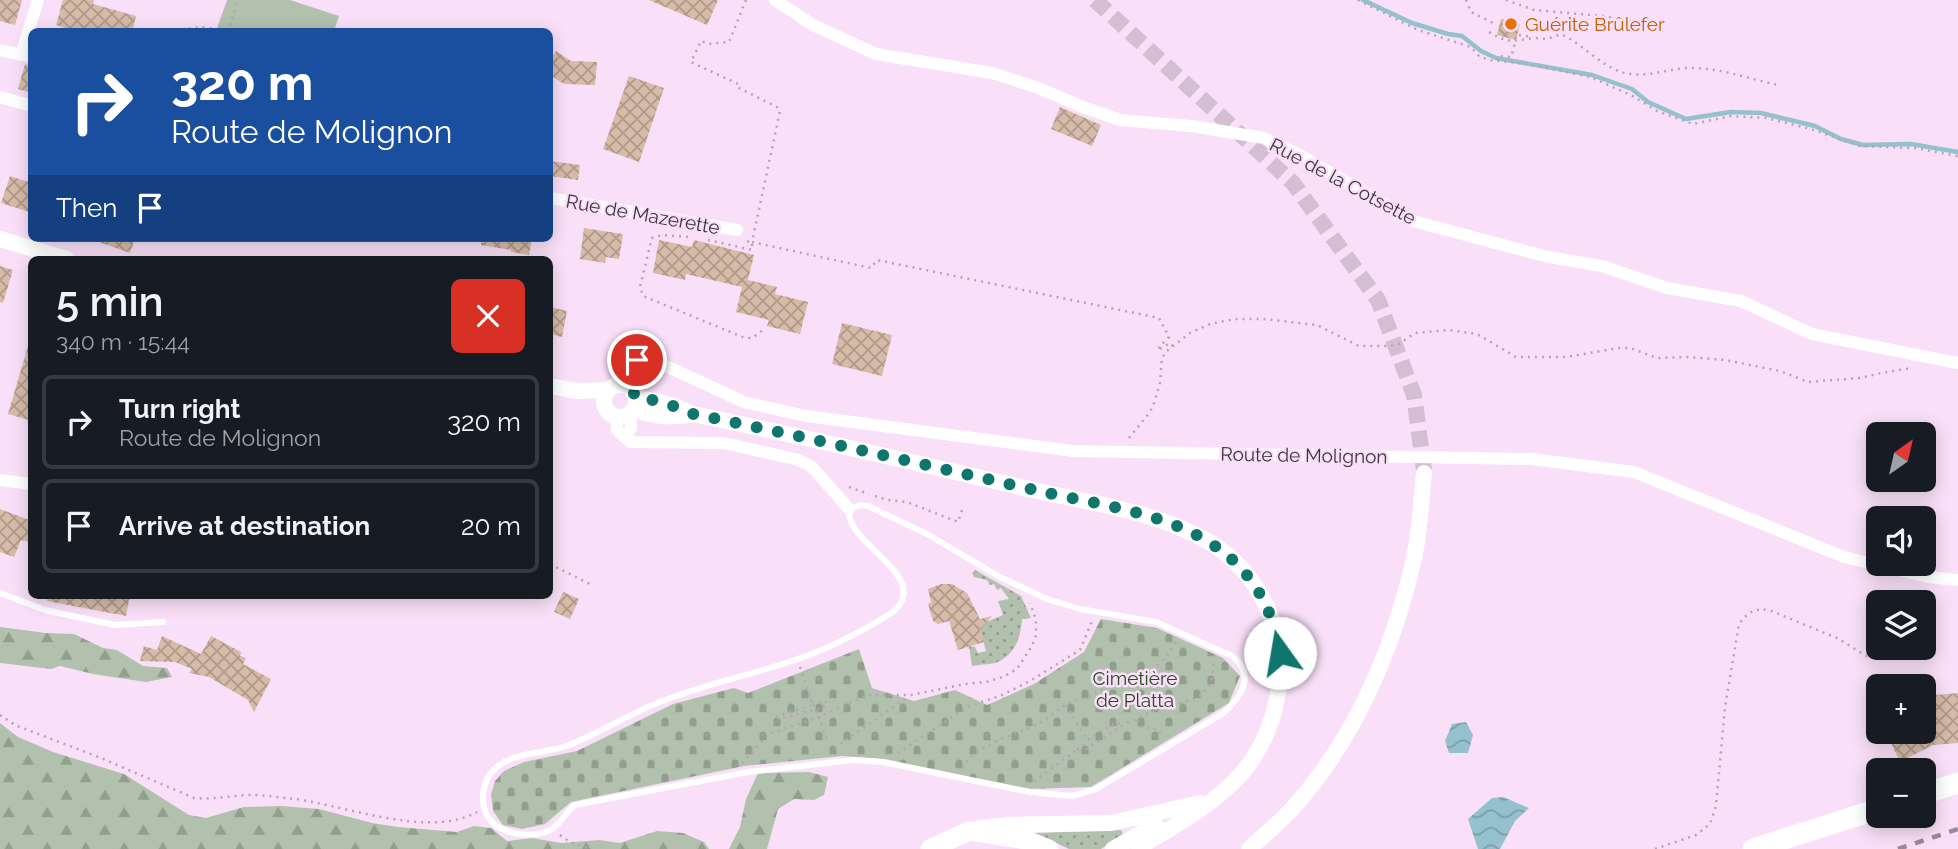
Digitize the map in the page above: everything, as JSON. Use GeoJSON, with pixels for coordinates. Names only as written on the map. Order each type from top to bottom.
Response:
{"type":"FeatureCollection","features":[{"type":"Feature","properties":{"kind":"main road"},"geometry":{"type":"LineString","coordinates":[[1936,790],[1958,783]]}},
{"type":"Feature","properties":{"kind":"main road"},"geometry":{"type":"LineString","coordinates":[[1754,849],[1866,813]]}},
{"type":"Feature","properties":{"kind":"main road"},"geometry":{"type":"LineString","coordinates":[[930,849],[969,831],[1004,835],[1049,849]]}},
{"type":"Feature","properties":{"kind":"street"},"geometry":{"type":"LineString","coordinates":[[32,28],[38,0]]}},
{"type":"Feature","properties":{"kind":"street","name":"Rue de la Cotsette"},"geometry":{"type":"LineString","coordinates":[[775,0],[813,25],[876,54],[992,73],[1120,120],[1191,126],[1269,140],[1413,221],[1548,257],[1602,266],[1667,288],[1745,302],[1812,334],[1958,363]]}},
{"type":"Feature","properties":{"kind":"street"},"geometry":{"type":"LineString","coordinates":[[0,50],[26,56]]}},
{"type":"Feature","properties":{"kind":"street"},"geometry":{"type":"LineString","coordinates":[[0,97],[28,105]]}},
{"type":"Feature","properties":{"kind":"street","name":"Rue de Mazerette"},"geometry":{"type":"LineString","coordinates":[[553,199],[737,230]]}},
{"type":"Feature","properties":{"kind":"street"},"geometry":{"type":"LineString","coordinates":[[0,239],[56,256]]}},
{"type":"Feature","properties":{"kind":"street","name":"Route de Molignon"},"geometry":{"type":"LineString","coordinates":[[623,401],[644,360],[663,365],[744,402],[806,416],[1073,451],[1532,459],[1634,472],[1844,557],[1928,577],[1958,580]]}},
{"type":"Feature","properties":{"kind":"street"},"geometry":{"type":"LineString","coordinates":[[553,387],[623,401],[649,399],[674,405],[693,414],[1142,515],[1189,532],[1227,555],[1265,600],[1278,641],[1279,688],[1270,724],[1254,757],[1233,782],[1209,801],[1146,841],[1139,849]]}},
{"type":"Feature","properties":{"kind":"street"},"geometry":{"type":"LineString","coordinates":[[623,401],[617,430],[629,442],[724,443],[799,460],[812,467],[849,509]]}},
{"type":"Feature","properties":{"kind":"street"},"geometry":{"type":"LineString","coordinates":[[1249,849],[1291,810],[1324,769],[1359,713],[1387,650],[1407,584],[1418,531],[1424,473]]}},
{"type":"Feature","properties":{"kind":"street"},"geometry":{"type":"LineString","coordinates":[[0,480],[28,484]]}},
{"type":"Feature","properties":{"kind":"street"},"geometry":{"type":"LineString","coordinates":[[969,831],[1007,825],[1111,823],[1209,801]]}},
{"type":"Feature","properties":{"kind":"street"},"geometry":{"type":"LineString","coordinates":[[1113,849],[1146,830],[1168,821],[1182,819]]}},
{"type":"Feature","properties":{"kind":"lane"},"geometry":{"type":"LineString","coordinates":[[860,505],[881,512],[927,534],[1027,590],[1062,605],[1156,622],[1182,633],[1241,662],[1245,671],[1242,690],[1222,714],[1096,789],[1072,796],[1031,792],[869,760],[731,776],[575,805],[551,829],[521,834],[509,832],[493,823],[485,810],[483,800],[486,779],[492,771],[507,761],[569,745],[673,697],[796,660],[893,612],[905,597],[902,583],[850,523],[849,509],[860,505]]}},
{"type":"Feature","properties":{"kind":"lane"},"geometry":{"type":"LineString","coordinates":[[0,593],[45,610],[115,625],[163,622]]}},
{"type":"Feature","properties":{"kind":"path"},"geometry":{"type":"LineString","coordinates":[[228,28],[238,0]]}},
{"type":"Feature","properties":{"kind":"path"},"geometry":{"type":"LineString","coordinates":[[703,239],[750,251],[780,111],[778,107],[737,87],[738,84],[691,62],[701,41],[709,44],[729,43],[746,0]]}},
{"type":"Feature","properties":{"kind":"path"},"geometry":{"type":"LineString","coordinates":[[1358,0],[1418,30],[1471,47],[1479,56],[1590,77],[1631,95],[1657,111],[1693,124],[1731,116],[1766,118],[1811,129],[1860,146],[1915,148],[1958,156]]}},
{"type":"Feature","properties":{"kind":"path"},"geometry":{"type":"LineString","coordinates":[[1466,0],[1471,12],[1493,23]]}},
{"type":"Feature","properties":{"kind":"path"},"geometry":{"type":"LineString","coordinates":[[1506,0],[1534,10],[1603,16],[1649,24]]}},
{"type":"Feature","properties":{"kind":"path"},"geometry":{"type":"LineString","coordinates":[[189,28],[216,28]]}},
{"type":"Feature","properties":{"kind":"path"},"geometry":{"type":"LineString","coordinates":[[1489,32],[1515,42],[1536,38]]}},
{"type":"Feature","properties":{"kind":"path"},"geometry":{"type":"LineString","coordinates":[[1519,34],[1544,40],[1561,35],[1603,65],[1625,73],[1647,74],[1686,68],[1703,69],[1778,85]]}},
{"type":"Feature","properties":{"kind":"path"},"geometry":{"type":"LineString","coordinates":[[1498,59],[1511,57],[1515,42]]}},
{"type":"Feature","properties":{"kind":"path"},"geometry":{"type":"LineString","coordinates":[[737,230],[744,240],[752,243],[871,268],[877,260],[1159,318],[1169,337],[1159,347],[1160,349],[1170,343],[1173,346]]}},
{"type":"Feature","properties":{"kind":"path"},"geometry":{"type":"LineString","coordinates":[[693,237],[662,235],[652,238],[640,287],[643,296],[745,338],[752,338],[766,328]]}},
{"type":"Feature","properties":{"kind":"path"},"geometry":{"type":"LineString","coordinates":[[1118,452],[1150,412],[1158,393],[1162,358],[1173,346],[1190,333],[1210,324],[1248,318],[1317,325],[1359,346],[1399,344],[1415,333],[1431,330],[1466,332],[1482,337],[1516,357],[1566,357],[1630,348],[1657,358],[1725,360],[1780,371],[1808,382],[1861,379],[1881,373],[1918,368]]}},
{"type":"Feature","properties":{"kind":"path"},"geometry":{"type":"LineString","coordinates":[[838,496],[848,486],[888,500],[907,502],[958,522],[962,510]]}},
{"type":"Feature","properties":{"kind":"path"},"geometry":{"type":"LineString","coordinates":[[553,566],[594,586]]}},
{"type":"Feature","properties":{"kind":"path"},"geometry":{"type":"LineString","coordinates":[[731,776],[769,734],[867,695],[911,695],[986,682],[1017,669],[1028,655],[1036,635],[1036,620],[1027,590]]}},
{"type":"Feature","properties":{"kind":"path"},"geometry":{"type":"LineString","coordinates":[[1655,849],[1696,835],[1710,824],[1716,806],[1725,707],[1739,624],[1748,613],[1757,608],[1769,610],[1837,638],[1866,656]]}},
{"type":"Feature","properties":{"kind":"path"},"geometry":{"type":"LineString","coordinates":[[892,764],[893,757],[969,706],[1020,686],[1080,650],[1097,610]]}},
{"type":"Feature","properties":{"kind":"path"},"geometry":{"type":"LineString","coordinates":[[961,779],[964,764],[1002,738],[1039,723],[1078,698],[1086,698],[1131,674],[1153,671],[1168,655],[1182,633]]}},
{"type":"Feature","properties":{"kind":"path"},"geometry":{"type":"LineString","coordinates":[[1077,750],[1082,752],[1146,713],[1181,704],[1203,692],[1211,685],[1217,650]]}},
{"type":"Feature","properties":{"kind":"path"},"geometry":{"type":"LineString","coordinates":[[800,667],[813,705]]}},
{"type":"Feature","properties":{"kind":"path"},"geometry":{"type":"LineString","coordinates":[[830,763],[829,751],[911,695]]}},
{"type":"Feature","properties":{"kind":"path"},"geometry":{"type":"LineString","coordinates":[[825,701],[827,705],[775,720],[777,716],[813,705],[825,701]]}},
{"type":"Feature","properties":{"kind":"path"},"geometry":{"type":"LineString","coordinates":[[1066,705],[1089,741]]}},
{"type":"Feature","properties":{"kind":"path"},"geometry":{"type":"LineString","coordinates":[[816,709],[827,740]]}},
{"type":"Feature","properties":{"kind":"path"},"geometry":{"type":"LineString","coordinates":[[0,715],[25,729],[194,797],[207,799],[253,795],[315,800],[390,819],[437,822],[466,818],[478,811],[483,800]]}},
{"type":"Feature","properties":{"kind":"path"},"geometry":{"type":"LineString","coordinates":[[1136,720],[1141,727],[1158,729]]}},
{"type":"Feature","properties":{"kind":"path"},"geometry":{"type":"LineString","coordinates":[[1031,792],[1032,783],[1040,775],[1117,722],[1122,726]]}},
{"type":"Feature","properties":{"kind":"path"},"geometry":{"type":"LineString","coordinates":[[551,829],[570,842],[591,849]]}},
{"type":"Feature","properties":{"kind":"green space"},"geometry":{"type":"Polygon","coordinates":[[[227,0],[290,0],[339,16],[335,28],[217,28],[227,0]]]}},
{"type":"Feature","properties":{"kind":"green space"},"geometry":{"type":"Polygon","coordinates":[[[975,570],[1021,596],[1031,618],[1022,619],[1017,643],[1010,653],[1000,661],[972,666],[969,646],[975,647],[978,653],[986,651],[979,625],[1003,615],[998,601],[1009,599],[1001,588],[997,590],[994,584],[990,585],[987,580],[974,577],[972,573],[975,570]]]}},
{"type":"Feature","properties":{"kind":"green space","name":"Cimetière de Platta"},"geometry":{"type":"Polygon","coordinates":[[[1101,619],[1157,628],[1223,658],[1240,676],[1229,703],[1091,787],[1028,789],[885,759],[842,756],[744,766],[571,802],[545,824],[522,829],[503,825],[493,811],[491,794],[495,781],[504,771],[524,762],[577,751],[673,704],[734,688],[748,693],[859,649],[872,688],[914,701],[955,690],[987,705],[1034,684],[1084,652],[1101,619]]]}},
{"type":"Feature","properties":{"kind":"green space"},"geometry":{"type":"Polygon","coordinates":[[[0,627],[74,634],[103,648],[117,650],[143,666],[167,668],[172,677],[146,682],[60,666],[51,669],[0,663],[0,627]]]}},
{"type":"Feature","properties":{"kind":"green space"},"geometry":{"type":"Polygon","coordinates":[[[0,723],[18,737],[53,752],[124,774],[189,815],[206,818],[244,807],[281,806],[319,809],[398,827],[457,832],[474,826],[491,828],[507,841],[532,838],[561,843],[599,840],[620,843],[657,831],[683,833],[704,842],[709,849],[0,849],[0,723]]]}},
{"type":"Feature","properties":{"kind":"green space"},"geometry":{"type":"Polygon","coordinates":[[[809,772],[828,777],[824,795],[814,800],[794,799],[778,809],[767,849],[729,849],[740,827],[746,799],[758,773],[809,772]]]}},
{"type":"Feature","properties":{"kind":"green space"},"geometry":{"type":"Polygon","coordinates":[[[1121,830],[1123,834],[1101,849],[1069,849],[1035,833],[1121,830]]]}},
{"type":"Feature","properties":{"kind":"water"},"geometry":{"type":"Polygon","coordinates":[[[1466,722],[1473,735],[1468,753],[1449,753],[1445,741],[1452,724],[1466,722]]]}},
{"type":"Feature","properties":{"kind":"water"},"geometry":{"type":"Polygon","coordinates":[[[1503,797],[1529,808],[1515,821],[1500,849],[1478,849],[1468,819],[1492,798],[1503,797]]]}},
{"type":"Feature","properties":{"kind":"building"},"geometry":{"type":"Polygon","coordinates":[[[0,0],[22,0],[15,25],[0,21],[0,0]]]}},
{"type":"Feature","properties":{"kind":"building"},"geometry":{"type":"Polygon","coordinates":[[[63,0],[94,0],[93,4],[136,16],[133,28],[65,28],[56,25],[63,0]]]}},
{"type":"Feature","properties":{"kind":"building"},"geometry":{"type":"Polygon","coordinates":[[[649,0],[718,0],[707,25],[649,0]]]}},
{"type":"Feature","properties":{"kind":"building"},"geometry":{"type":"Polygon","coordinates":[[[1501,19],[1520,24],[1516,40],[1497,35],[1501,19]]]}},
{"type":"Feature","properties":{"kind":"building"},"geometry":{"type":"Polygon","coordinates":[[[556,51],[571,61],[597,62],[595,85],[564,84],[553,77],[553,56],[556,51]]]}},
{"type":"Feature","properties":{"kind":"building"},"geometry":{"type":"Polygon","coordinates":[[[25,64],[28,65],[28,92],[18,89],[25,64]]]}},
{"type":"Feature","properties":{"kind":"building"},"geometry":{"type":"Polygon","coordinates":[[[629,76],[664,88],[639,162],[603,149],[629,76]]]}},
{"type":"Feature","properties":{"kind":"building"},"geometry":{"type":"Polygon","coordinates":[[[1060,107],[1101,125],[1092,146],[1051,129],[1060,107]]]}},
{"type":"Feature","properties":{"kind":"building"},"geometry":{"type":"Polygon","coordinates":[[[553,161],[580,165],[578,180],[553,176],[553,161]]]}},
{"type":"Feature","properties":{"kind":"building"},"geometry":{"type":"Polygon","coordinates":[[[10,176],[28,182],[28,212],[1,203],[10,176]]]}},
{"type":"Feature","properties":{"kind":"building"},"geometry":{"type":"Polygon","coordinates":[[[584,228],[623,234],[619,259],[606,257],[605,263],[580,259],[584,228]]]}},
{"type":"Feature","properties":{"kind":"building"},"geometry":{"type":"Polygon","coordinates":[[[659,240],[692,247],[694,240],[754,255],[748,280],[777,287],[775,294],[808,302],[800,334],[767,326],[769,320],[736,312],[742,287],[686,274],[685,280],[653,273],[659,240]]]}},
{"type":"Feature","properties":{"kind":"building"},"geometry":{"type":"Polygon","coordinates":[[[99,242],[134,242],[130,253],[99,242]]]}},
{"type":"Feature","properties":{"kind":"building"},"geometry":{"type":"Polygon","coordinates":[[[481,242],[531,242],[529,255],[481,245],[481,242]]]}},
{"type":"Feature","properties":{"kind":"building"},"geometry":{"type":"Polygon","coordinates":[[[0,266],[13,270],[3,303],[0,302],[0,266]]]}},
{"type":"Feature","properties":{"kind":"building"},"geometry":{"type":"Polygon","coordinates":[[[553,308],[567,311],[562,337],[553,335],[553,308]]]}},
{"type":"Feature","properties":{"kind":"building"},"geometry":{"type":"Polygon","coordinates":[[[842,323],[892,335],[882,376],[832,364],[842,323]]]}},
{"type":"Feature","properties":{"kind":"building"},"geometry":{"type":"Polygon","coordinates":[[[28,346],[28,420],[8,414],[28,346]]]}},
{"type":"Feature","properties":{"kind":"building"},"geometry":{"type":"Polygon","coordinates":[[[0,509],[28,520],[28,542],[21,540],[14,557],[0,552],[0,509]]]}},
{"type":"Feature","properties":{"kind":"building"},"geometry":{"type":"Polygon","coordinates":[[[941,584],[952,584],[967,593],[980,619],[992,616],[980,630],[984,642],[958,650],[949,621],[938,624],[933,621],[928,604],[931,602],[928,589],[941,584]]]}},
{"type":"Feature","properties":{"kind":"building"},"geometry":{"type":"Polygon","coordinates":[[[563,592],[579,599],[570,619],[554,612],[563,592]]]}},
{"type":"Feature","properties":{"kind":"building"},"geometry":{"type":"Polygon","coordinates":[[[47,599],[129,599],[126,616],[47,599]]]}},
{"type":"Feature","properties":{"kind":"building"},"geometry":{"type":"Polygon","coordinates":[[[162,636],[201,654],[211,636],[241,652],[240,656],[246,658],[243,664],[271,679],[254,712],[248,700],[209,677],[189,673],[192,669],[175,662],[140,661],[144,646],[157,650],[162,636]]]}},
{"type":"Feature","properties":{"kind":"building"},"geometry":{"type":"Polygon","coordinates":[[[1958,693],[1958,743],[1933,745],[1908,758],[1898,758],[1892,744],[1936,744],[1936,695],[1958,693]]]}},
{"type":"Feature","properties":{"kind":"waterway"},"geometry":{"type":"LineString","coordinates":[[1363,0],[1412,23],[1462,36],[1481,51],[1496,58],[1592,75],[1632,89],[1648,102],[1686,119],[1731,112],[1761,113],[1815,126],[1841,139],[1863,145],[1911,144],[1958,152]]}},
{"type":"Feature","properties":{"kind":"tunnel"},"geometry":{"type":"LineString","coordinates":[[1095,0],[1293,183],[1378,300],[1414,395],[1424,470]]}},
{"type":"Feature","properties":{"kind":"railway"},"geometry":{"type":"LineString","coordinates":[[1898,849],[1958,829]]}},
{"type":"Feature","properties":{"kind":"place","name":"Guérite Brûlefer"},"geometry":{"type":"Point","coordinates":[1511,24]}},
{"type":"Feature","properties":{"kind":"route"},"geometry":{"type":"LineString","coordinates":[[637,360],[644,360],[632,389],[636,398],[674,405],[693,414],[1142,515],[1189,532],[1227,555],[1250,579],[1265,600],[1280,653]]}}]}
